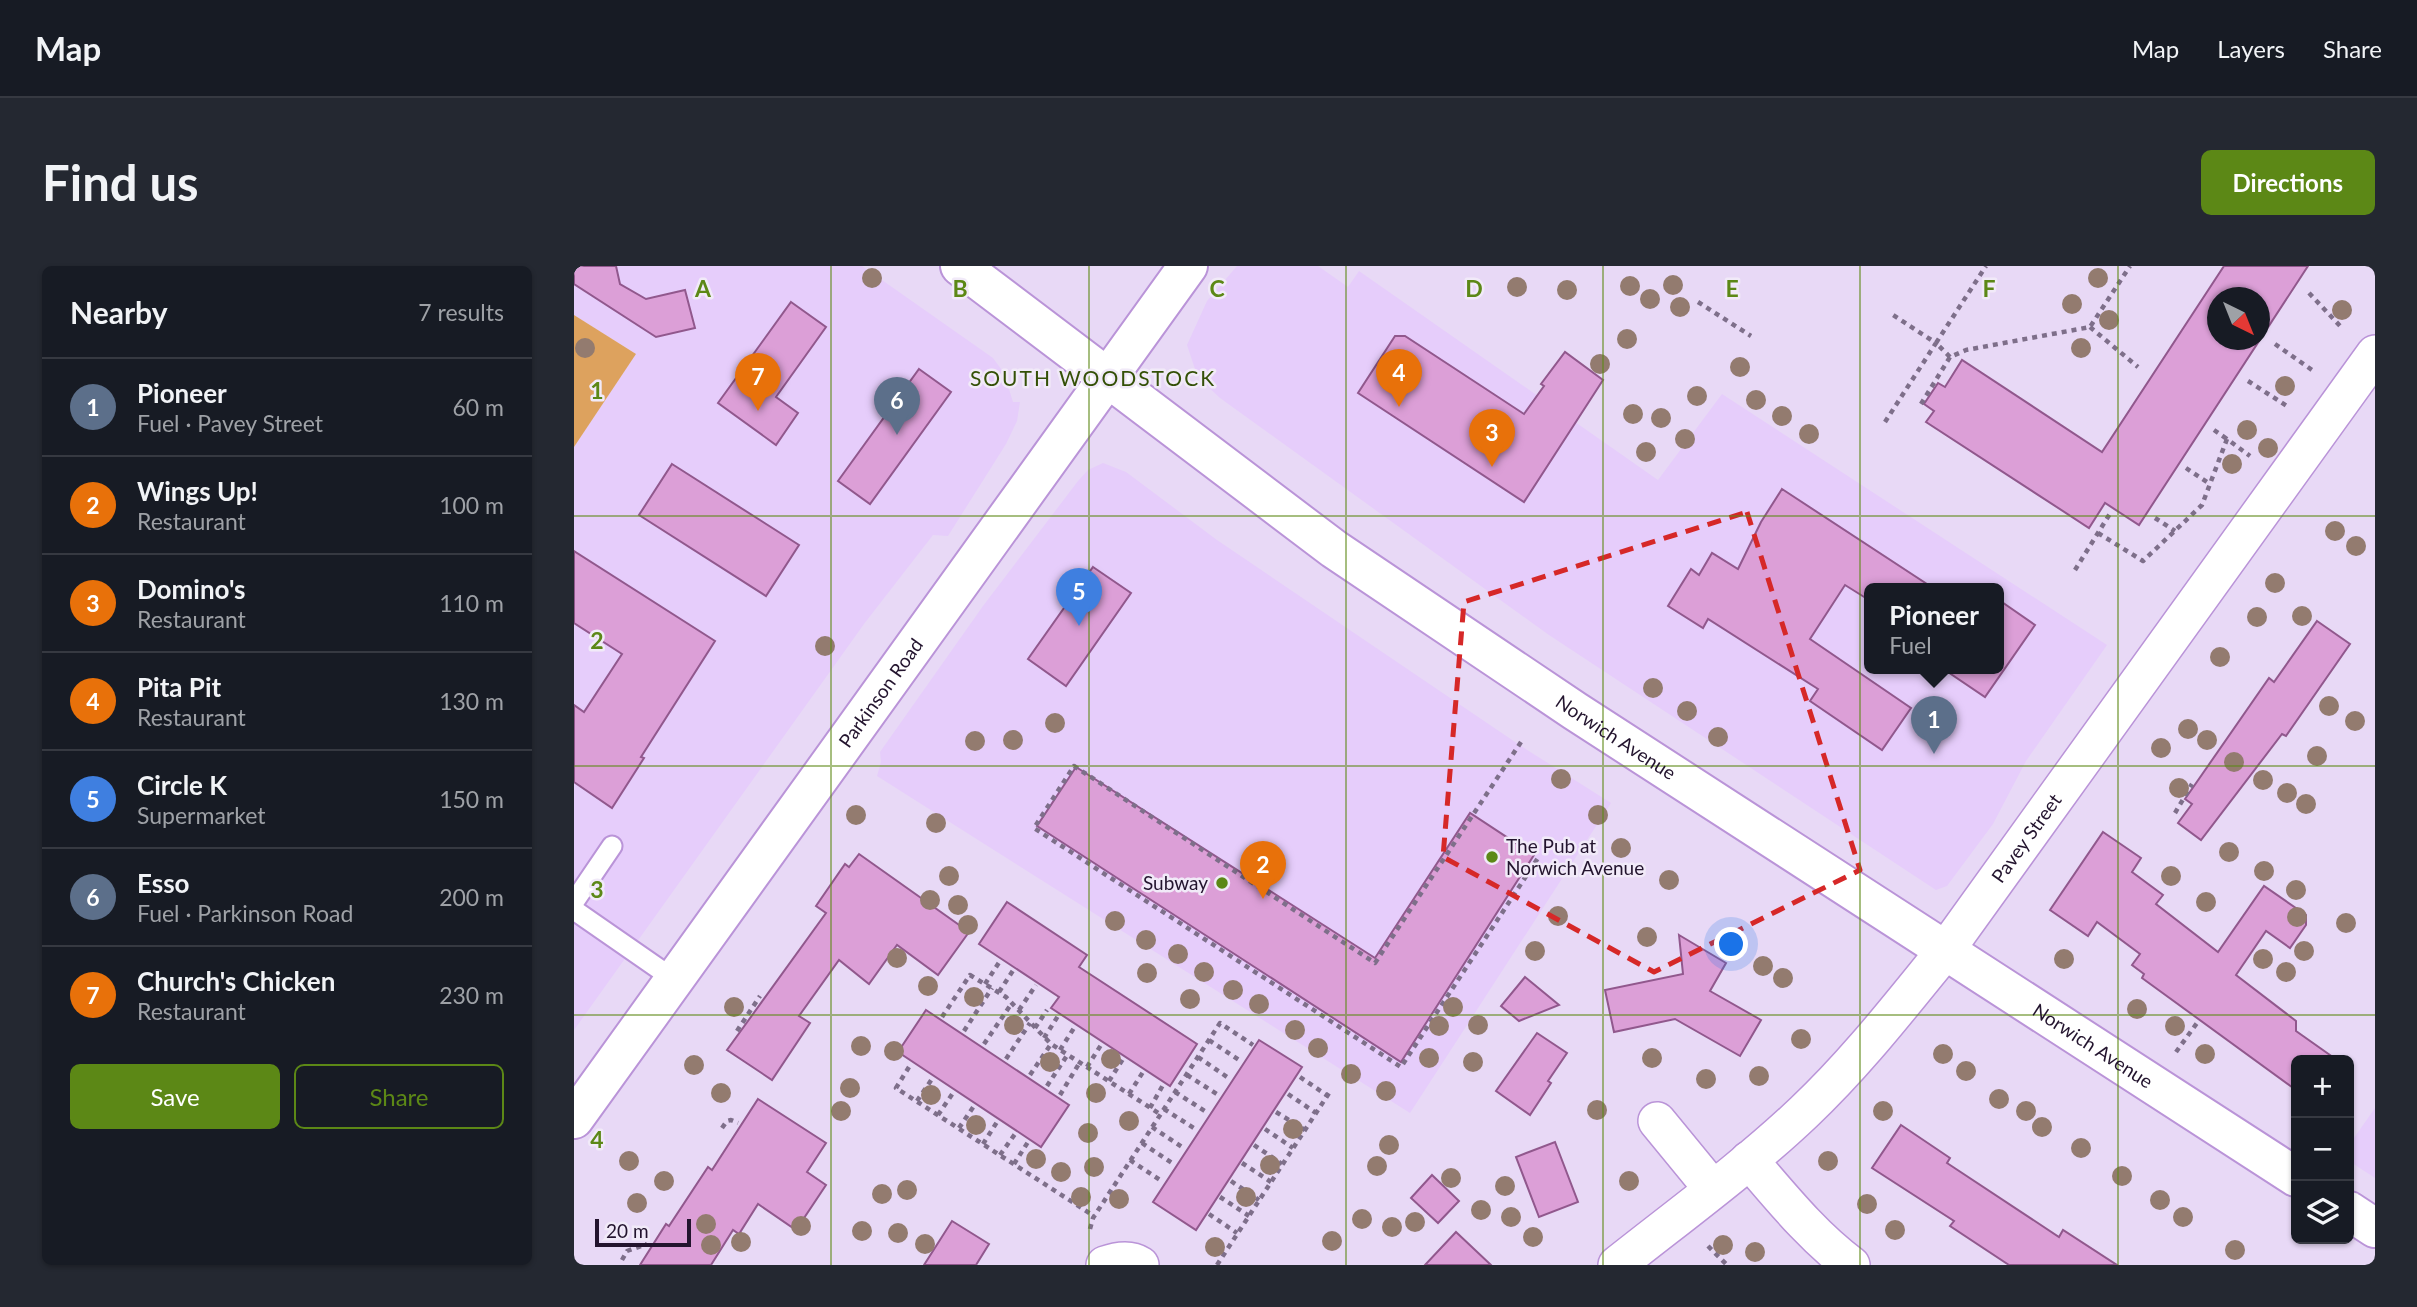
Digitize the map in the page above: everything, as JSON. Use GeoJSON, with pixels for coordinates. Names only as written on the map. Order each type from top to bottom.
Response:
{"type":"FeatureCollection","features":[{"type":"Feature","properties":{"kind":"main road","name":"Norwich Avenue"},"geometry":{"type":"LineString","coordinates":[[960,266],[1334,549],[1575,710],[2291,1174]]}},
{"type":"Feature","properties":{"kind":"main road","name":"Parkinson Road"},"geometry":{"type":"LineString","coordinates":[[574,1119],[1188,266]]}},
{"type":"Feature","properties":{"kind":"main road"},"geometry":{"type":"LineString","coordinates":[[2354,1214],[2375,1228]]}},
{"type":"Feature","properties":{"kind":"street","name":"Pavey Street"},"geometry":{"type":"LineString","coordinates":[[1617,1265],[1749,1160],[1804,1112],[1873,1040],[1945,951],[2375,354]]}},
{"type":"Feature","properties":{"kind":"street"},"geometry":{"type":"LineString","coordinates":[[1657,1121],[1712,1188]]}},
{"type":"Feature","properties":{"kind":"street"},"geometry":{"type":"LineString","coordinates":[[1749,1160],[1791,1208],[1831,1249],[1851,1265]]}},
{"type":"Feature","properties":{"kind":"street"},"geometry":{"type":"LineString","coordinates":[[1105,1265],[1115,1261],[1135,1262],[1140,1265]]}},
{"type":"Feature","properties":{"kind":"lane"},"geometry":{"type":"LineString","coordinates":[[574,902],[612,846]]}},
{"type":"Feature","properties":{"kind":"lane"},"geometry":{"type":"LineString","coordinates":[[574,910],[675,980]]}},
{"type":"Feature","properties":{"kind":"path"},"geometry":{"type":"LineString","coordinates":[[1885,422],[1986,266]]}},
{"type":"Feature","properties":{"kind":"path"},"geometry":{"type":"LineString","coordinates":[[1921,404],[1950,357],[1966,350],[2090,327],[2130,266]]}},
{"type":"Feature","properties":{"kind":"path"},"geometry":{"type":"LineString","coordinates":[[2309,293],[2342,328]]}},
{"type":"Feature","properties":{"kind":"path"},"geometry":{"type":"LineString","coordinates":[[1698,302],[1751,336]]}},
{"type":"Feature","properties":{"kind":"path"},"geometry":{"type":"LineString","coordinates":[[1893,315],[1936,343],[1950,357]]}},
{"type":"Feature","properties":{"kind":"path"},"geometry":{"type":"LineString","coordinates":[[2090,327],[2138,367]]}},
{"type":"Feature","properties":{"kind":"path"},"geometry":{"type":"LineString","coordinates":[[2276,344],[2312,370]]}},
{"type":"Feature","properties":{"kind":"path"},"geometry":{"type":"LineString","coordinates":[[2248,381],[2287,406]]}},
{"type":"Feature","properties":{"kind":"path"},"geometry":{"type":"LineString","coordinates":[[2214,430],[2250,456]]}},
{"type":"Feature","properties":{"kind":"path"},"geometry":{"type":"LineString","coordinates":[[2098,533],[2143,561],[2202,505],[2227,439]]}},
{"type":"Feature","properties":{"kind":"path"},"geometry":{"type":"LineString","coordinates":[[2186,468],[2210,484]]}},
{"type":"Feature","properties":{"kind":"path"},"geometry":{"type":"LineString","coordinates":[[2076,570],[2111,512]]}},
{"type":"Feature","properties":{"kind":"path"},"geometry":{"type":"LineString","coordinates":[[2155,518],[2175,531]]}},
{"type":"Feature","properties":{"kind":"path"},"geometry":{"type":"LineString","coordinates":[[1521,742],[1375,963],[1074,766],[1034,828],[1401,1067],[1538,858]]}},
{"type":"Feature","properties":{"kind":"path"},"geometry":{"type":"LineString","coordinates":[[2175,813],[2192,784]]}},
{"type":"Feature","properties":{"kind":"path"},"geometry":{"type":"LineString","coordinates":[[985,984],[1000,961]]}},
{"type":"Feature","properties":{"kind":"path"},"geometry":{"type":"LineString","coordinates":[[999,992],[1014,969]]}},
{"type":"Feature","properties":{"kind":"path"},"geometry":{"type":"LineString","coordinates":[[943,1017],[970,975],[1012,1003],[1051,1044],[1160,1114]]}},
{"type":"Feature","properties":{"kind":"path"},"geometry":{"type":"LineString","coordinates":[[1019,1010],[1036,985]]}},
{"type":"Feature","properties":{"kind":"path"},"geometry":{"type":"LineString","coordinates":[[964,1031],[992,988]]}},
{"type":"Feature","properties":{"kind":"path"},"geometry":{"type":"LineString","coordinates":[[737,1031],[760,996]]}},
{"type":"Feature","properties":{"kind":"path"},"geometry":{"type":"LineString","coordinates":[[984,1044],[1012,1003]]}},
{"type":"Feature","properties":{"kind":"path"},"geometry":{"type":"LineString","coordinates":[[1035,1028],[1047,1010]]}},
{"type":"Feature","properties":{"kind":"path"},"geometry":{"type":"LineString","coordinates":[[1044,1038],[1058,1016]]}},
{"type":"Feature","properties":{"kind":"path"},"geometry":{"type":"LineString","coordinates":[[1006,1059],[1030,1023]]}},
{"type":"Feature","properties":{"kind":"path"},"geometry":{"type":"LineString","coordinates":[[1090,1229],[1094,1216],[1220,1023],[1253,1045]]}},
{"type":"Feature","properties":{"kind":"path"},"geometry":{"type":"LineString","coordinates":[[2176,1052],[2197,1023]]}},
{"type":"Feature","properties":{"kind":"path"},"geometry":{"type":"LineString","coordinates":[[1060,1050],[1074,1028]]}},
{"type":"Feature","properties":{"kind":"path"},"geometry":{"type":"LineString","coordinates":[[1209,1040],[1242,1062]]}},
{"type":"Feature","properties":{"kind":"path"},"geometry":{"type":"LineString","coordinates":[[1030,1075],[1051,1044]]}},
{"type":"Feature","properties":{"kind":"path"},"geometry":{"type":"LineString","coordinates":[[1087,1067],[1101,1045]]}},
{"type":"Feature","properties":{"kind":"path"},"geometry":{"type":"LineString","coordinates":[[1047,1086],[1068,1054]]}},
{"type":"Feature","properties":{"kind":"path"},"geometry":{"type":"LineString","coordinates":[[1198,1057],[1230,1079]]}},
{"type":"Feature","properties":{"kind":"path"},"geometry":{"type":"LineString","coordinates":[[1109,1081],[1123,1059]]}},
{"type":"Feature","properties":{"kind":"path"},"geometry":{"type":"LineString","coordinates":[[1060,1095],[1080,1062]]}},
{"type":"Feature","properties":{"kind":"path"},"geometry":{"type":"LineString","coordinates":[[909,1067],[896,1088],[1094,1216]]}},
{"type":"Feature","properties":{"kind":"path"},"geometry":{"type":"LineString","coordinates":[[1129,1094],[1143,1072]]}},
{"type":"Feature","properties":{"kind":"path"},"geometry":{"type":"LineString","coordinates":[[1187,1075],[1220,1096]]}},
{"type":"Feature","properties":{"kind":"path"},"geometry":{"type":"LineString","coordinates":[[1300,1077],[1328,1096]]}},
{"type":"Feature","properties":{"kind":"path"},"geometry":{"type":"LineString","coordinates":[[917,1101],[932,1079]]}},
{"type":"Feature","properties":{"kind":"path"},"geometry":{"type":"LineString","coordinates":[[1150,1108],[1163,1085]]}},
{"type":"Feature","properties":{"kind":"path"},"geometry":{"type":"LineString","coordinates":[[1217,1265],[1331,1090]]}},
{"type":"Feature","properties":{"kind":"path"},"geometry":{"type":"LineString","coordinates":[[1175,1092],[1208,1113]]}},
{"type":"Feature","properties":{"kind":"path"},"geometry":{"type":"LineString","coordinates":[[938,1115],[953,1093]]}},
{"type":"Feature","properties":{"kind":"path"},"geometry":{"type":"LineString","coordinates":[[1288,1094],[1316,1113]]}},
{"type":"Feature","properties":{"kind":"path"},"geometry":{"type":"LineString","coordinates":[[959,1129],[974,1106]]}},
{"type":"Feature","properties":{"kind":"path"},"geometry":{"type":"LineString","coordinates":[[1164,1109],[1197,1130]]}},
{"type":"Feature","properties":{"kind":"path"},"geometry":{"type":"LineString","coordinates":[[1276,1112],[1305,1130]]}},
{"type":"Feature","properties":{"kind":"path"},"geometry":{"type":"LineString","coordinates":[[722,1128],[727,1121],[738,1123]]}},
{"type":"Feature","properties":{"kind":"path"},"geometry":{"type":"LineString","coordinates":[[983,1144],[997,1122]]}},
{"type":"Feature","properties":{"kind":"path"},"geometry":{"type":"LineString","coordinates":[[1152,1127],[1185,1149]]}},
{"type":"Feature","properties":{"kind":"path"},"geometry":{"type":"LineString","coordinates":[[1265,1129],[1293,1148]]}},
{"type":"Feature","properties":{"kind":"path"},"geometry":{"type":"LineString","coordinates":[[1000,1155],[1015,1134]]}},
{"type":"Feature","properties":{"kind":"path"},"geometry":{"type":"LineString","coordinates":[[1014,1164],[1028,1142]]}},
{"type":"Feature","properties":{"kind":"path"},"geometry":{"type":"LineString","coordinates":[[1142,1143],[1175,1165]]}},
{"type":"Feature","properties":{"kind":"path"},"geometry":{"type":"LineString","coordinates":[[1254,1145],[1283,1164]]}},
{"type":"Feature","properties":{"kind":"path"},"geometry":{"type":"LineString","coordinates":[[1130,1160],[1163,1182]]}},
{"type":"Feature","properties":{"kind":"path"},"geometry":{"type":"LineString","coordinates":[[1242,1163],[1271,1182]]}},
{"type":"Feature","properties":{"kind":"path"},"geometry":{"type":"LineString","coordinates":[[1231,1181],[1259,1200]]}},
{"type":"Feature","properties":{"kind":"path"},"geometry":{"type":"LineString","coordinates":[[1220,1197],[1249,1216]]}},
{"type":"Feature","properties":{"kind":"path"},"geometry":{"type":"LineString","coordinates":[[1209,1214],[1237,1233]]}},
{"type":"Feature","properties":{"kind":"path"},"geometry":{"type":"LineString","coordinates":[[622,1260],[627,1251],[648,1244]]}},
{"type":"Feature","properties":{"kind":"path"},"geometry":{"type":"LineString","coordinates":[[1708,1246],[1727,1265]]}},
{"type":"Feature","properties":{"kind":"highlighted area"},"geometry":{"type":"Polygon","coordinates":[[[1747,512],[1860,870],[1654,972],[1443,857],[1464,602],[1747,512]]]}},
{"type":"Feature","properties":{"kind":"shaded area"},"geometry":{"type":"Polygon","coordinates":[[[574,266],[862,266],[993,358],[1004,373],[1013,402],[1020,402],[1017,421],[1006,444],[948,536],[933,535],[864,624],[574,1030],[574,447],[636,354],[574,315],[574,266]]]}},
{"type":"Feature","properties":{"kind":"shaded area"},"geometry":{"type":"Polygon","coordinates":[[[1237,266],[1318,266],[1348,287],[1359,271],[1658,480],[1722,394],[2107,645],[2026,761],[1993,824],[1947,886],[1936,890],[1549,635],[1220,398],[1203,382],[1195,369],[1187,345],[1207,301],[1237,266]]]}},
{"type":"Feature","properties":{"kind":"shaded area"},"geometry":{"type":"Polygon","coordinates":[[[574,315],[636,354],[574,447],[574,315]]]}},
{"type":"Feature","properties":{"kind":"shaded area"},"geometry":{"type":"Polygon","coordinates":[[[1103,463],[1126,472],[1217,540],[1521,746],[1611,803],[1410,1113],[877,776],[881,762],[880,752],[983,606],[1078,481],[1088,470],[1103,463]]]}},
{"type":"Feature","properties":{"kind":"shaded area"},"geometry":{"type":"Polygon","coordinates":[[[2375,1108],[2375,1178],[2354,1164],[2354,1138],[2375,1108]]]}},
{"type":"Feature","properties":{"kind":"building"},"geometry":{"type":"Polygon","coordinates":[[[574,266],[616,266],[620,284],[646,299],[685,290],[695,328],[656,337],[574,284],[574,266]]]}},
{"type":"Feature","properties":{"kind":"building"},"geometry":{"type":"Polygon","coordinates":[[[2224,266],[2308,266],[2270,324],[2270,287],[2210,287],[2224,266]]]}},
{"type":"Feature","properties":{"kind":"building"},"geometry":{"type":"Polygon","coordinates":[[[2207,292],[2207,350],[2253,350],[2139,525],[2105,503],[2089,528],[1926,422],[1934,411],[1924,404],[1938,383],[1945,387],[1962,360],[2102,452],[2207,292]]]}},
{"type":"Feature","properties":{"kind":"building"},"geometry":{"type":"Polygon","coordinates":[[[791,302],[826,327],[776,397],[798,413],[776,445],[718,403],[791,302]]]}},
{"type":"Feature","properties":{"kind":"building"},"geometry":{"type":"Polygon","coordinates":[[[1395,336],[1405,336],[1524,414],[1544,386],[1541,384],[1565,352],[1603,380],[1524,502],[1358,393],[1395,336]]]}},
{"type":"Feature","properties":{"kind":"building"},"geometry":{"type":"Polygon","coordinates":[[[919,369],[951,392],[870,504],[838,481],[919,369]]]}},
{"type":"Feature","properties":{"kind":"building"},"geometry":{"type":"Polygon","coordinates":[[[672,464],[799,545],[766,596],[639,515],[672,464]]]}},
{"type":"Feature","properties":{"kind":"building"},"geometry":{"type":"Polygon","coordinates":[[[1782,489],[1925,583],[1864,583],[1864,597],[1845,585],[1810,639],[1911,708],[1882,750],[1810,701],[1818,689],[1708,619],[1703,628],[1668,606],[1691,569],[1699,575],[1712,553],[1738,569],[1761,522],[1782,489]]]}},
{"type":"Feature","properties":{"kind":"building"},"geometry":{"type":"Polygon","coordinates":[[[574,551],[715,641],[612,808],[574,782],[574,705],[584,712],[622,654],[574,623],[574,551]]]}},
{"type":"Feature","properties":{"kind":"building"},"geometry":{"type":"Polygon","coordinates":[[[1093,567],[1131,593],[1066,686],[1028,659],[1093,567]]]}},
{"type":"Feature","properties":{"kind":"building"},"geometry":{"type":"Polygon","coordinates":[[[2004,603],[2035,625],[2004,670],[2004,603]]]}},
{"type":"Feature","properties":{"kind":"building"},"geometry":{"type":"Polygon","coordinates":[[[2317,621],[2350,644],[2286,736],[2282,734],[2201,840],[2178,823],[2192,804],[2185,799],[2269,678],[2274,682],[2317,621]]]}},
{"type":"Feature","properties":{"kind":"building"},"geometry":{"type":"Polygon","coordinates":[[[1951,674],[2001,674],[1985,697],[1951,674]]]}},
{"type":"Feature","properties":{"kind":"building"},"geometry":{"type":"Polygon","coordinates":[[[1076,767],[1375,958],[1470,813],[1534,855],[1401,1062],[1037,826],[1076,767]]]}},
{"type":"Feature","properties":{"kind":"building"},"geometry":{"type":"Polygon","coordinates":[[[2103,832],[2141,858],[2132,872],[2163,895],[2156,904],[2218,952],[2264,886],[2306,915],[2306,925],[2290,948],[2266,931],[2236,975],[2296,1021],[2296,1031],[2330,1055],[2291,1055],[2291,1086],[2142,978],[2144,974],[2132,965],[2140,954],[2097,922],[2088,936],[2050,910],[2103,832]]]}},
{"type":"Feature","properties":{"kind":"building"},"geometry":{"type":"Polygon","coordinates":[[[859,854],[969,932],[938,975],[897,945],[869,984],[839,960],[799,1016],[810,1023],[772,1080],[727,1050],[826,913],[816,906],[845,864],[849,867],[859,854]]]}},
{"type":"Feature","properties":{"kind":"building"},"geometry":{"type":"Polygon","coordinates":[[[1007,902],[1087,955],[1079,967],[1197,1044],[1170,1086],[1051,1008],[1059,997],[979,944],[1007,902]]]}},
{"type":"Feature","properties":{"kind":"building"},"geometry":{"type":"Polygon","coordinates":[[[1679,935],[1726,963],[1710,991],[1761,1020],[1740,1056],[1675,1019],[1614,1032],[1605,990],[1683,974],[1679,935]]]}},
{"type":"Feature","properties":{"kind":"building"},"geometry":{"type":"Polygon","coordinates":[[[1525,977],[1559,1005],[1519,1021],[1501,1006],[1525,977]]]}},
{"type":"Feature","properties":{"kind":"building"},"geometry":{"type":"Polygon","coordinates":[[[926,1010],[1069,1105],[1041,1147],[898,1052],[926,1010]]]}},
{"type":"Feature","properties":{"kind":"building"},"geometry":{"type":"Polygon","coordinates":[[[1537,1033],[1567,1053],[1530,1115],[1496,1091],[1537,1033]]]}},
{"type":"Feature","properties":{"kind":"building"},"geometry":{"type":"Polygon","coordinates":[[[1259,1040],[1302,1067],[1196,1230],[1153,1202],[1259,1040]]]}},
{"type":"Feature","properties":{"kind":"building"},"geometry":{"type":"Polygon","coordinates":[[[758,1099],[826,1143],[807,1172],[826,1185],[796,1230],[758,1204],[739,1234],[733,1230],[711,1265],[640,1265],[708,1167],[712,1170],[758,1099]]]}},
{"type":"Feature","properties":{"kind":"building"},"geometry":{"type":"Polygon","coordinates":[[[1901,1125],[1950,1158],[1947,1163],[2059,1237],[2063,1230],[2117,1265],[2009,1265],[1950,1226],[1954,1221],[1872,1168],[1901,1125]]]}},
{"type":"Feature","properties":{"kind":"building"},"geometry":{"type":"Polygon","coordinates":[[[1555,1142],[1578,1202],[1539,1217],[1516,1157],[1555,1142]]]}},
{"type":"Feature","properties":{"kind":"building"},"geometry":{"type":"Polygon","coordinates":[[[1432,1175],[1459,1201],[1438,1223],[1411,1198],[1432,1175]]]}},
{"type":"Feature","properties":{"kind":"building"},"geometry":{"type":"Polygon","coordinates":[[[952,1221],[989,1244],[976,1265],[924,1265],[952,1221]]]}},
{"type":"Feature","properties":{"kind":"building"},"geometry":{"type":"Polygon","coordinates":[[[1456,1232],[1491,1265],[1425,1265],[1456,1232]]]}},
{"type":"Feature","properties":{"kind":"place","name":"Pita Pit"},"geometry":{"type":"Point","coordinates":[1399,407]}},
{"type":"Feature","properties":{"kind":"place","name":"Church's Chicken"},"geometry":{"type":"Point","coordinates":[758,411]}},
{"type":"Feature","properties":{"kind":"place","name":"Esso"},"geometry":{"type":"Point","coordinates":[897,435]}},
{"type":"Feature","properties":{"kind":"place","name":"Domino's"},"geometry":{"type":"Point","coordinates":[1492,467]}},
{"type":"Feature","properties":{"kind":"place","name":"Circle K"},"geometry":{"type":"Point","coordinates":[1079,626]}},
{"type":"Feature","properties":{"kind":"place","name":"Pioneer"},"geometry":{"type":"Point","coordinates":[1934,754]}},
{"type":"Feature","properties":{"kind":"place","name":"The Pub at Norwich Avenue"},"geometry":{"type":"Point","coordinates":[1492,857]}},
{"type":"Feature","properties":{"kind":"place","name":"Subway"},"geometry":{"type":"Point","coordinates":[1222,883]}},
{"type":"Feature","properties":{"kind":"place","name":"Wings Up!"},"geometry":{"type":"Point","coordinates":[1263,899]}},
{"type":"Feature","properties":{"kind":"district","name":"SOUTH WOODSTOCK"},"geometry":{"type":"Point","coordinates":[1093,379]}}]}
